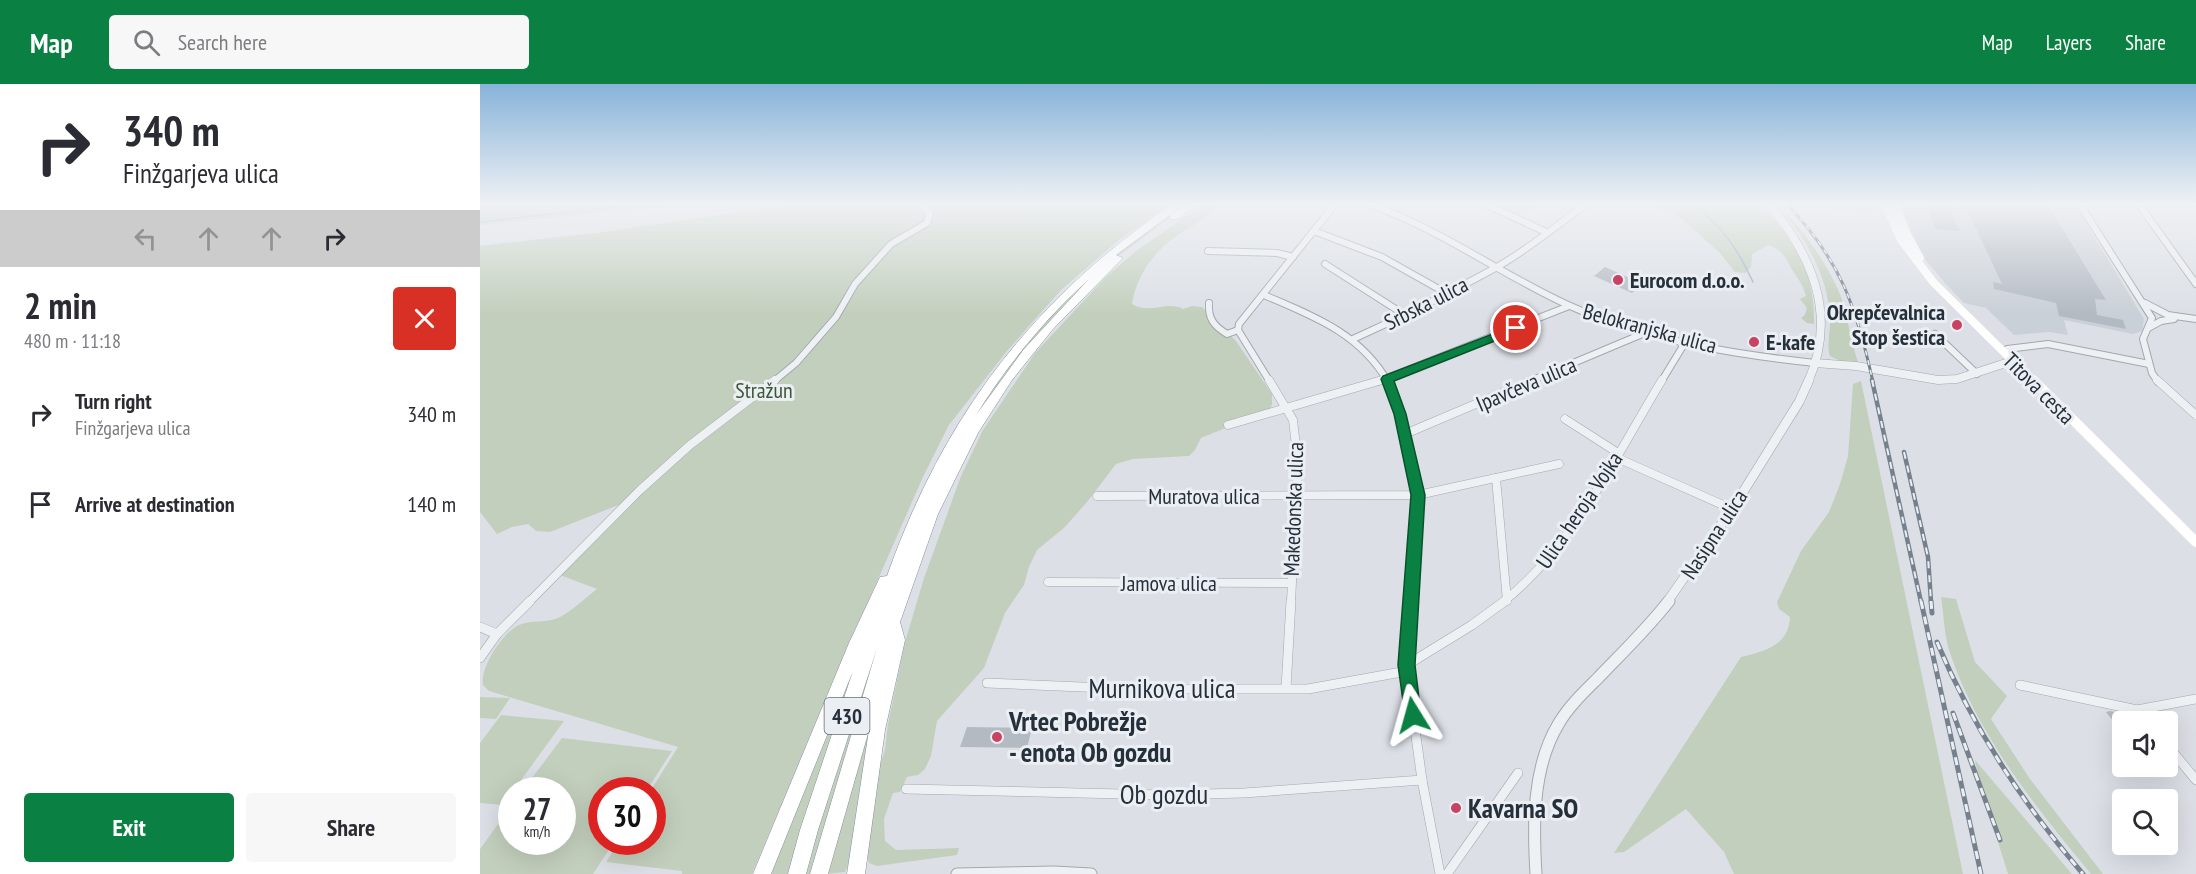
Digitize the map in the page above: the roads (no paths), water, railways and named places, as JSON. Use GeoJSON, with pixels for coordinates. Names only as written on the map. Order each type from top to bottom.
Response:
{"type":"FeatureCollection","features":[{"type":"Feature","properties":{"kind":"highway","name":"430"},"geometry":{"type":"LineString","coordinates":[[797,874],[813,819],[900,559],[935,474],[983,393],[1014,352],[1039,322],[1097,264],[1129,240]]}},
{"type":"Feature","properties":{"kind":"highway","name":"430"},"geometry":{"type":"LineString","coordinates":[[819,874],[893,620],[931,511],[957,459],[1001,387],[1051,325],[1096,278],[1141,240]]}},
{"type":"Feature","properties":{"kind":"highway"},"geometry":{"type":"LineString","coordinates":[[762,874],[856,643],[882,585],[900,559]]}},
{"type":"Feature","properties":{"kind":"highway"},"geometry":{"type":"LineString","coordinates":[[856,874],[877,729],[897,640],[893,620]]}},
{"type":"Feature","properties":{"kind":"main road","name":"Titova cesta"},"geometry":{"type":"LineString","coordinates":[[1904,240],[1909,253],[1930,278],[2196,542]]}},
{"type":"Feature","properties":{"kind":"main road","name":"Titova cesta"},"geometry":{"type":"LineString","coordinates":[[1909,240],[1923,262],[2007,349],[2196,533]]}},
{"type":"Feature","properties":{"kind":"street"},"geometry":{"type":"LineString","coordinates":[[480,658],[498,634],[639,491],[690,445],[796,363],[836,317],[855,284],[891,244],[898,240]]}},
{"type":"Feature","properties":{"kind":"street"},"geometry":{"type":"LineString","coordinates":[[1209,303],[1209,316],[1212,324],[1227,334],[1238,330],[1239,324],[1307,240]]}},
{"type":"Feature","properties":{"kind":"street"},"geometry":{"type":"LineString","coordinates":[[1342,240],[1395,261],[1446,293]]}},
{"type":"Feature","properties":{"kind":"street","name":"Belokranjska ulica"},"geometry":{"type":"LineString","coordinates":[[1448,240],[1569,306],[1647,332],[1815,363]]}},
{"type":"Feature","properties":{"kind":"street","name":"Srbska ulica"},"geometry":{"type":"LineString","coordinates":[[1353,339],[1499,266],[1534,240]]}},
{"type":"Feature","properties":{"kind":"street","name":"Nasipna ulica"},"geometry":{"type":"LineString","coordinates":[[1536,874],[1534,812],[1541,767],[1555,729],[1563,716],[1663,607],[1692,570],[1809,383],[1822,321],[1816,282],[1795,240]]}},
{"type":"Feature","properties":{"kind":"street"},"geometry":{"type":"LineString","coordinates":[[2103,240],[2152,318],[2143,339],[2155,380],[2196,415]]}},
{"type":"Feature","properties":{"kind":"street"},"geometry":{"type":"LineString","coordinates":[[2164,240],[2196,284]]}},
{"type":"Feature","properties":{"kind":"street"},"geometry":{"type":"LineString","coordinates":[[1208,251],[1277,253],[1293,257]]}},
{"type":"Feature","properties":{"kind":"street"},"geometry":{"type":"LineString","coordinates":[[1325,264],[1405,315]]}},
{"type":"Feature","properties":{"kind":"street"},"geometry":{"type":"LineString","coordinates":[[1264,295],[1311,314],[1353,339],[1387,379],[1396,398],[1418,495],[1407,668],[1422,780],[1440,874]]}},
{"type":"Feature","properties":{"kind":"street"},"geometry":{"type":"LineString","coordinates":[[2144,302],[2160,312],[2179,318]]}},
{"type":"Feature","properties":{"kind":"street"},"geometry":{"type":"LineString","coordinates":[[1228,426],[1387,379],[1569,306]]}},
{"type":"Feature","properties":{"kind":"street"},"geometry":{"type":"LineString","coordinates":[[2150,327],[2161,321],[2179,318],[2196,319]]}},
{"type":"Feature","properties":{"kind":"street","name":"Makedonska ulica"},"geometry":{"type":"LineString","coordinates":[[1238,330],[1293,420],[1296,438],[1296,496],[1286,688]]}},
{"type":"Feature","properties":{"kind":"street","name":"Ipavčeva ulica"},"geometry":{"type":"LineString","coordinates":[[1405,434],[1647,332]]}},
{"type":"Feature","properties":{"kind":"street"},"geometry":{"type":"LineString","coordinates":[[1935,334],[1977,374]]}},
{"type":"Feature","properties":{"kind":"street","name":"Ulica heroja Vojka"},"geometry":{"type":"LineString","coordinates":[[1407,668],[1507,601],[1537,574],[1556,552],[1686,341]]}},
{"type":"Feature","properties":{"kind":"street"},"geometry":{"type":"LineString","coordinates":[[2007,349],[2049,345],[2149,364]]}},
{"type":"Feature","properties":{"kind":"street"},"geometry":{"type":"LineString","coordinates":[[1815,363],[1861,367],[1932,380],[1962,379],[2012,361]]}},
{"type":"Feature","properties":{"kind":"street"},"geometry":{"type":"LineString","coordinates":[[1565,419],[1616,455],[1732,509]]}},
{"type":"Feature","properties":{"kind":"street","name":"Muratova ulica"},"geometry":{"type":"LineString","coordinates":[[1097,496],[1418,495],[1559,464]]}},
{"type":"Feature","properties":{"kind":"street"},"geometry":{"type":"LineString","coordinates":[[1496,478],[1507,601]]}},
{"type":"Feature","properties":{"kind":"street","name":"Jamova ulica"},"geometry":{"type":"LineString","coordinates":[[1048,582],[1291,583]]}},
{"type":"Feature","properties":{"kind":"street"},"geometry":{"type":"LineString","coordinates":[[480,627],[498,634]]}},
{"type":"Feature","properties":{"kind":"street","name":"Murnikova ulica"},"geometry":{"type":"LineString","coordinates":[[987,683],[1130,689],[1308,689],[1331,686],[1407,668]]}},
{"type":"Feature","properties":{"kind":"street"},"geometry":{"type":"LineString","coordinates":[[2020,685],[2137,710],[2196,699]]}},
{"type":"Feature","properties":{"kind":"street"},"geometry":{"type":"LineString","coordinates":[[2178,758],[2196,780]]}},
{"type":"Feature","properties":{"kind":"street"},"geometry":{"type":"LineString","coordinates":[[1447,874],[1518,773]]}},
{"type":"Feature","properties":{"kind":"street","name":"Ob gozdu"},"geometry":{"type":"LineString","coordinates":[[906,789],[1165,795],[1244,793],[1422,780]]}},
{"type":"Feature","properties":{"kind":"street"},"geometry":{"type":"LineString","coordinates":[[957,874],[1054,872],[1090,874]]}},
{"type":"Feature","properties":{"kind":"waterway"},"geometry":{"type":"LineString","coordinates":[[1729,240],[1753,282]]}},
{"type":"Feature","properties":{"kind":"railway"},"geometry":{"type":"LineString","coordinates":[[1816,240],[1833,265],[1853,307],[1873,382]]}},
{"type":"Feature","properties":{"kind":"railway"},"geometry":{"type":"LineString","coordinates":[[1872,380],[1921,602]]}},
{"type":"Feature","properties":{"kind":"railway"},"geometry":{"type":"LineString","coordinates":[[1904,452],[1928,557],[1931,602]]}},
{"type":"Feature","properties":{"kind":"railway"},"geometry":{"type":"LineString","coordinates":[[1921,601],[1981,874]]}},
{"type":"Feature","properties":{"kind":"railway"},"geometry":{"type":"LineString","coordinates":[[1931,601],[1932,613]]}},
{"type":"Feature","properties":{"kind":"railway"},"geometry":{"type":"LineString","coordinates":[[1937,642],[1966,705],[2001,764],[2019,792],[2083,874]]}},
{"type":"Feature","properties":{"kind":"railway"},"geometry":{"type":"LineString","coordinates":[[1953,713],[2000,840]]}},
{"type":"Feature","properties":{"kind":"place","name":"Eurocom d.o.o."},"geometry":{"type":"Point","coordinates":[1618,280]}},
{"type":"Feature","properties":{"kind":"place","name":"Okrepčevalnica Stop šestica"},"geometry":{"type":"Point","coordinates":[1957,325]}},
{"type":"Feature","properties":{"kind":"place","name":"E-kafe"},"geometry":{"type":"Point","coordinates":[1754,342]}},
{"type":"Feature","properties":{"kind":"place","name":"Vrtec Pobrežje - enota Ob gozdu"},"geometry":{"type":"Point","coordinates":[997,737]}},
{"type":"Feature","properties":{"kind":"place","name":"Kavarna SO"},"geometry":{"type":"Point","coordinates":[1456,808]}},
{"type":"Feature","properties":{"kind":"park label","name":"Stražun"},"geometry":{"type":"Point","coordinates":[764,390]}}]}
